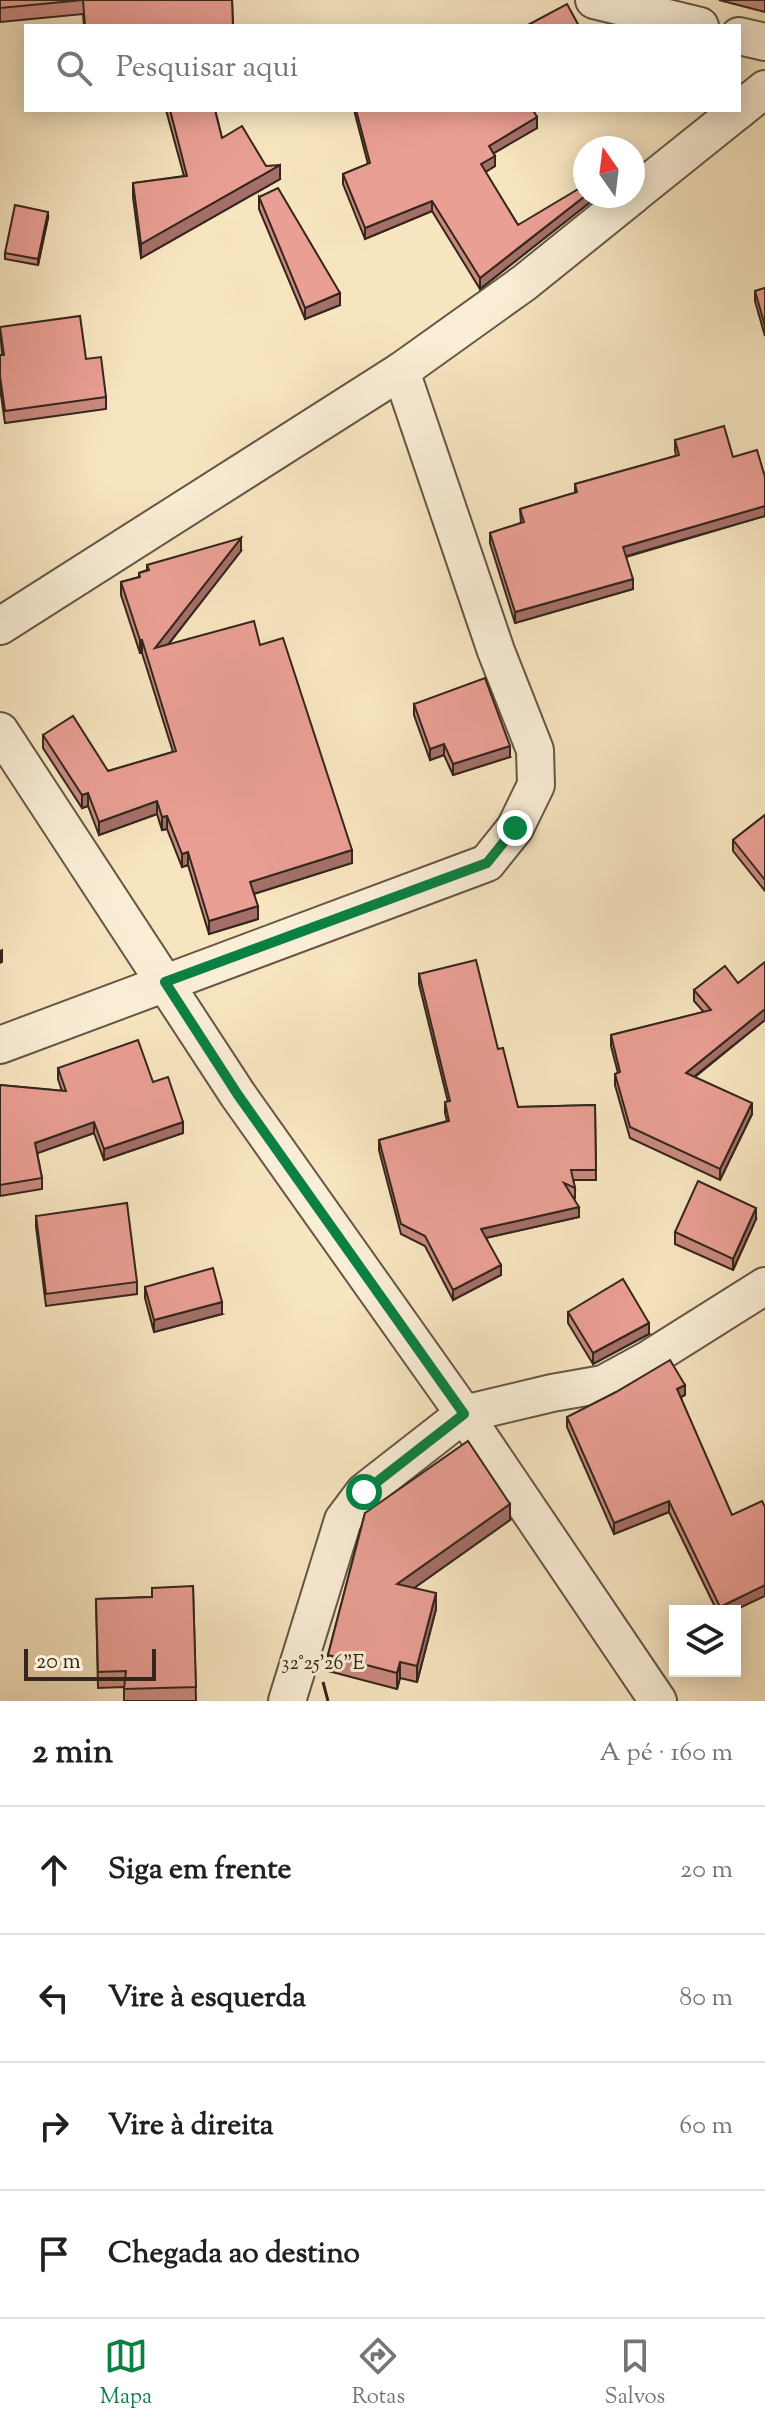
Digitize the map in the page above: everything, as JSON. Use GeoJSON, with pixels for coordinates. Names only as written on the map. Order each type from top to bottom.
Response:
{"type":"FeatureCollection","features":[{"type":"Feature","properties":{"kind":"street"},"geometry":{"type":"LineString","coordinates":[[594,0],[692,24]]}},
{"type":"Feature","properties":{"kind":"street"},"geometry":{"type":"LineString","coordinates":[[741,36],[765,42]]}},
{"type":"Feature","properties":{"kind":"street"},"geometry":{"type":"LineString","coordinates":[[741,108],[765,89]]}},
{"type":"Feature","properties":{"kind":"street"},"geometry":{"type":"LineString","coordinates":[[645,186],[737,112]]}},
{"type":"Feature","properties":{"kind":"street"},"geometry":{"type":"LineString","coordinates":[[2,620],[401,371],[524,283],[617,208]]}},
{"type":"Feature","properties":{"kind":"street"},"geometry":{"type":"LineString","coordinates":[[0,1045],[487,863],[515,828],[536,785],[535,750],[496,651],[401,371]]}},
{"type":"Feature","properties":{"kind":"street"},"geometry":{"type":"LineString","coordinates":[[0,731],[238,1095],[464,1414],[658,1701]]}},
{"type":"Feature","properties":{"kind":"street"},"geometry":{"type":"LineString","coordinates":[[287,1701],[343,1520],[364,1492],[464,1414],[603,1384],[649,1359],[765,1286]]}},
{"type":"Feature","properties":{"kind":"building"},"geometry":{"type":"Polygon","coordinates":[[[0,0],[83,0],[0,8],[0,0]]]}},
{"type":"Feature","properties":{"kind":"building"},"geometry":{"type":"Polygon","coordinates":[[[83,0],[232,0],[233,24],[85,24],[83,0]]]}},
{"type":"Feature","properties":{"kind":"building"},"geometry":{"type":"Polygon","coordinates":[[[567,4],[578,24],[530,24],[567,4]]]}},
{"type":"Feature","properties":{"kind":"building"},"geometry":{"type":"Polygon","coordinates":[[[171,112],[216,112],[222,138],[242,126],[266,166],[280,165],[141,244],[133,183],[187,176],[171,112]]]}},
{"type":"Feature","properties":{"kind":"building"},"geometry":{"type":"Polygon","coordinates":[[[357,112],[534,112],[537,117],[489,146],[495,156],[481,164],[518,225],[573,192],[573,205],[480,278],[432,201],[365,228],[343,174],[370,163],[357,112]]]}},
{"type":"Feature","properties":{"kind":"building"},"geometry":{"type":"Polygon","coordinates":[[[278,188],[340,293],[305,308],[259,197],[278,188]]]}},
{"type":"Feature","properties":{"kind":"building"},"geometry":{"type":"Polygon","coordinates":[[[15,205],[48,212],[38,259],[5,253],[15,205]]]}},
{"type":"Feature","properties":{"kind":"building"},"geometry":{"type":"Polygon","coordinates":[[[765,288],[765,326],[755,291],[765,288]]]}},
{"type":"Feature","properties":{"kind":"building"},"geometry":{"type":"Polygon","coordinates":[[[80,316],[86,359],[101,357],[106,397],[5,411],[0,376],[0,355],[4,355],[0,327],[80,316]]]}},
{"type":"Feature","properties":{"kind":"building"},"geometry":{"type":"Polygon","coordinates":[[[724,426],[733,457],[757,450],[765,477],[765,506],[623,547],[633,579],[515,612],[490,533],[524,522],[520,509],[577,492],[575,484],[679,455],[675,440],[724,426]]]}},
{"type":"Feature","properties":{"kind":"building"},"geometry":{"type":"Polygon","coordinates":[[[241,538],[155,648],[254,621],[260,645],[283,638],[352,850],[250,882],[258,906],[209,921],[188,852],[182,854],[167,816],[162,817],[157,801],[99,822],[88,793],[82,795],[43,735],[73,716],[108,771],[176,751],[121,582],[140,577],[139,573],[149,570],[147,565],[241,538]]]}},
{"type":"Feature","properties":{"kind":"building"},"geometry":{"type":"Polygon","coordinates":[[[485,678],[510,746],[453,764],[444,744],[430,749],[414,704],[485,678]]]}},
{"type":"Feature","properties":{"kind":"building"},"geometry":{"type":"Polygon","coordinates":[[[765,815],[765,880],[733,840],[765,815]]]}},
{"type":"Feature","properties":{"kind":"building"},"geometry":{"type":"Polygon","coordinates":[[[476,960],[498,1049],[503,1048],[518,1107],[595,1105],[596,1170],[571,1170],[575,1188],[564,1183],[579,1207],[481,1229],[501,1265],[453,1290],[425,1236],[401,1224],[379,1140],[449,1121],[445,1102],[450,1101],[419,974],[476,960]]]}},
{"type":"Feature","properties":{"kind":"building"},"geometry":{"type":"Polygon","coordinates":[[[765,962],[765,1009],[686,1073],[752,1103],[720,1169],[630,1127],[615,1074],[620,1072],[611,1035],[711,1010],[694,990],[725,966],[738,983],[765,962]]]}},
{"type":"Feature","properties":{"kind":"building"},"geometry":{"type":"Polygon","coordinates":[[[138,1040],[153,1082],[168,1077],[183,1122],[104,1149],[94,1122],[35,1143],[42,1178],[0,1185],[0,1085],[66,1091],[58,1068],[138,1040]]]}},
{"type":"Feature","properties":{"kind":"building"},"geometry":{"type":"Polygon","coordinates":[[[698,1181],[756,1208],[733,1259],[675,1232],[698,1181]]]}},
{"type":"Feature","properties":{"kind":"building"},"geometry":{"type":"Polygon","coordinates":[[[127,1203],[137,1282],[46,1294],[36,1216],[127,1203]]]}},
{"type":"Feature","properties":{"kind":"building"},"geometry":{"type":"Polygon","coordinates":[[[213,1268],[222,1302],[154,1320],[145,1287],[213,1268]]]}},
{"type":"Feature","properties":{"kind":"building"},"geometry":{"type":"Polygon","coordinates":[[[623,1279],[649,1323],[593,1353],[568,1312],[623,1279]]]}},
{"type":"Feature","properties":{"kind":"building"},"geometry":{"type":"Polygon","coordinates":[[[670,1360],[685,1385],[677,1389],[732,1515],[762,1501],[765,1507],[765,1585],[719,1605],[669,1501],[614,1523],[567,1417],[670,1360]]]}},
{"type":"Feature","properties":{"kind":"building"},"geometry":{"type":"Polygon","coordinates":[[[468,1441],[510,1504],[397,1584],[436,1593],[417,1666],[400,1662],[397,1673],[328,1655],[365,1513],[468,1441]]]}},
{"type":"Feature","properties":{"kind":"building"},"geometry":{"type":"Polygon","coordinates":[[[193,1586],[196,1687],[124,1689],[126,1671],[98,1672],[96,1599],[152,1597],[152,1588],[193,1586]]]}},
{"type":"Feature","properties":{"kind":"route"},"geometry":{"type":"LineString","coordinates":[[364,1492],[464,1414],[238,1095],[165,982],[487,863],[515,828]]}}]}
